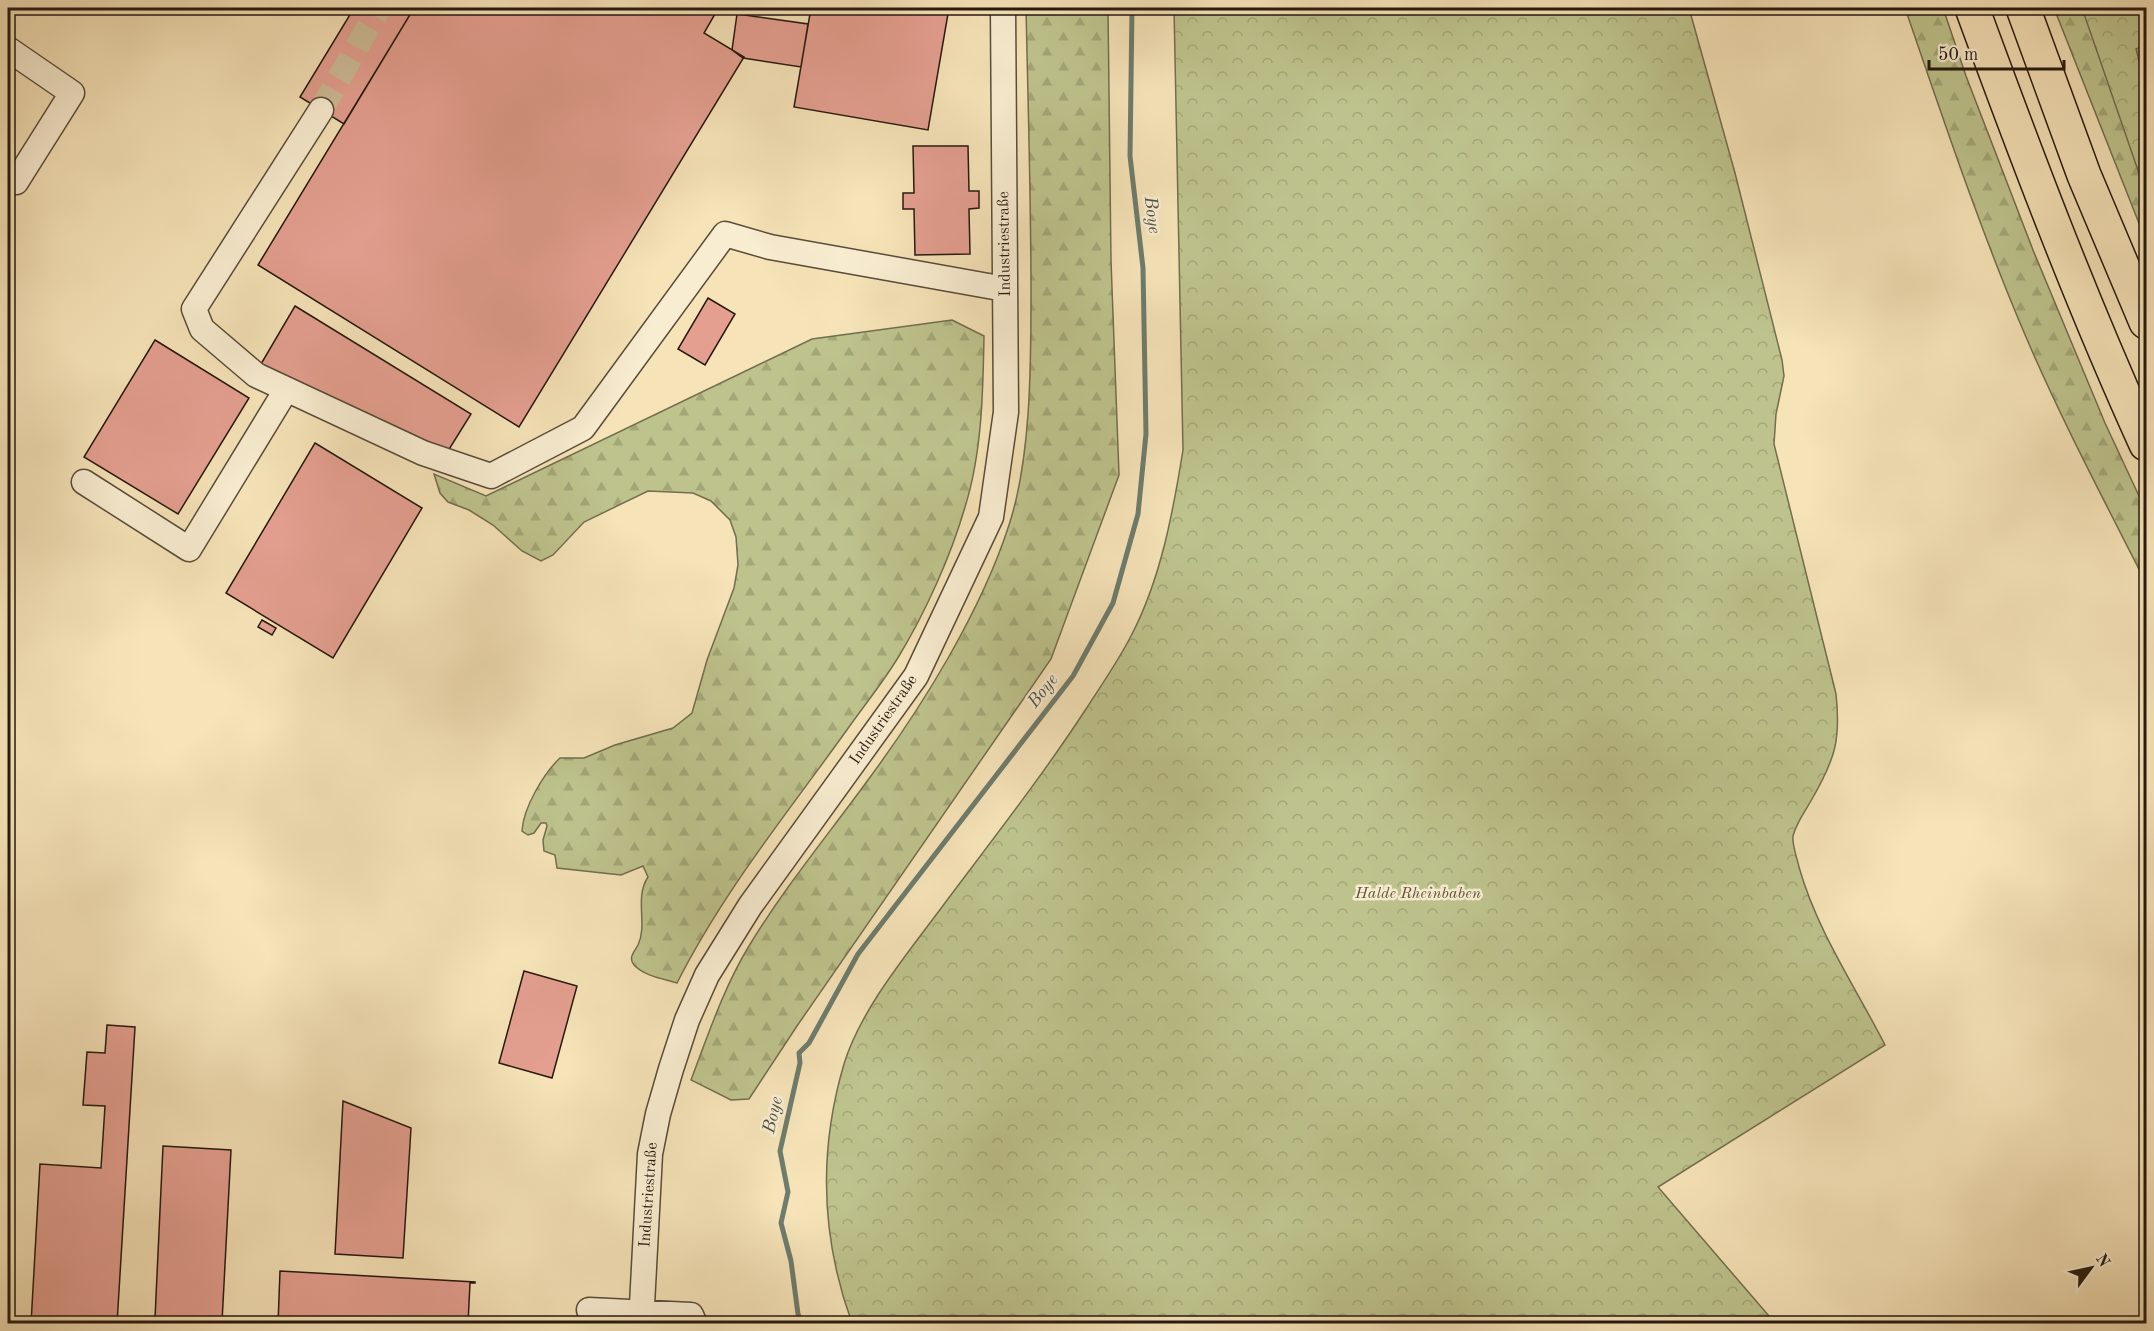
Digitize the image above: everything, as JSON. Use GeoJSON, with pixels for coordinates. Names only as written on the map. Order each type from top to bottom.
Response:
{"type":"FeatureCollection","features":[{"type":"Feature","properties":{"kind":"highway"},"geometry":{"type":"LineString","coordinates":[[1972,8],[2107,358],[2146,444]]}},
{"type":"Feature","properties":{"kind":"highway"},"geometry":{"type":"LineString","coordinates":[[2023,8],[2084,175],[2146,322]]}},
{"type":"Feature","properties":{"kind":"street","name":"Industriestraße"},"geometry":{"type":"LineString","coordinates":[[641,1318],[652,1144],[658,1114],[687,1020],[707,975],[750,906],[916,676],[991,517],[1006,412],[1003,8]]}},
{"type":"Feature","properties":{"kind":"street"},"geometry":{"type":"LineString","coordinates":[[8,49],[72,93],[16,182],[8,176]]}},
{"type":"Feature","properties":{"kind":"street"},"geometry":{"type":"LineString","coordinates":[[321,110],[194,309],[201,329],[256,375],[423,453],[491,476],[584,428],[725,234],[770,247],[1005,289]]}},
{"type":"Feature","properties":{"kind":"street"},"geometry":{"type":"LineString","coordinates":[[84,482],[189,549],[286,390]]}},
{"type":"Feature","properties":{"kind":"street"},"geometry":{"type":"LineString","coordinates":[[589,1311],[641,1318],[690,1316],[695,1323]]}},
{"type":"Feature","properties":{"kind":"green space"},"geometry":{"type":"Polygon","coordinates":[[[1026,8],[1108,8],[1111,261],[1119,475],[1051,659],[749,1099],[731,1100],[691,1080],[732,978],[749,946],[777,903],[888,752],[929,690],[983,591],[1009,525],[1022,471],[1026,441],[1031,351],[1026,8]]]}},
{"type":"Feature","properties":{"kind":"green space","name":"Halde Rheinbaben"},"geometry":{"type":"Polygon","coordinates":[[[1174,8],[1689,8],[1735,173],[1782,360],[1784,376],[1776,414],[1774,444],[1836,694],[1838,724],[1831,760],[1820,785],[1796,826],[1793,836],[1794,848],[1807,891],[1826,936],[1885,1045],[1658,1187],[1775,1323],[852,1323],[834,1259],[827,1195],[830,1130],[844,1064],[851,1044],[885,984],[1033,786],[1110,672],[1142,613],[1165,544],[1183,450],[1174,8]]]}},
{"type":"Feature","properties":{"kind":"green space"},"geometry":{"type":"Polygon","coordinates":[[[1905,8],[1943,8],[1966,76],[2033,250],[2105,423],[2146,511],[2146,583],[2069,430],[2009,297],[1905,8]]]}},
{"type":"Feature","properties":{"kind":"green space"},"geometry":{"type":"Polygon","coordinates":[[[2054,8],[2146,8],[2146,241],[2054,8]]]}},
{"type":"Feature","properties":{"kind":"green space"},"geometry":{"type":"Polygon","coordinates":[[[2082,8],[2146,8],[2146,45],[2136,49],[2146,87],[2146,180],[2142,182],[2082,8]]]}},
{"type":"Feature","properties":{"kind":"green space"},"geometry":{"type":"Polygon","coordinates":[[[952,320],[984,336],[982,400],[971,486],[959,526],[936,584],[909,639],[893,665],[736,883],[677,983],[638,969],[634,965],[632,955],[641,937],[641,902],[648,877],[643,866],[621,875],[557,868],[555,855],[544,851],[546,823],[541,823],[534,833],[528,835],[522,831],[523,822],[535,792],[547,772],[560,758],[584,758],[615,745],[673,728],[692,713],[707,660],[734,588],[738,565],[736,537],[730,520],[711,501],[693,493],[648,491],[584,522],[553,555],[541,561],[522,551],[493,525],[469,510],[448,502],[440,493],[434,474],[486,496],[812,339],[952,320]]]}},
{"type":"Feature","properties":{"kind":"building"},"geometry":{"type":"Polygon","coordinates":[[[354,8],[414,8],[344,124],[300,97],[354,8]]]}},
{"type":"Feature","properties":{"kind":"building"},"geometry":{"type":"Polygon","coordinates":[[[414,8],[704,8],[715,14],[704,33],[744,57],[519,427],[258,265],[414,8]]]}},
{"type":"Feature","properties":{"kind":"building"},"geometry":{"type":"Polygon","coordinates":[[[811,8],[949,8],[928,130],[794,107],[811,8]]]}},
{"type":"Feature","properties":{"kind":"building"},"geometry":{"type":"Polygon","coordinates":[[[737,14],[808,24],[801,67],[743,58],[732,50],[737,14]]]}},
{"type":"Feature","properties":{"kind":"building"},"geometry":{"type":"Polygon","coordinates":[[[913,146],[968,146],[969,191],[979,191],[979,208],[969,209],[970,254],[915,255],[914,209],[903,209],[903,193],[914,193],[913,146]]]}},
{"type":"Feature","properties":{"kind":"building"},"geometry":{"type":"Polygon","coordinates":[[[708,298],[735,314],[705,365],[678,349],[708,298]]]}},
{"type":"Feature","properties":{"kind":"building"},"geometry":{"type":"Polygon","coordinates":[[[295,306],[471,414],[448,451],[261,364],[295,306]]]}},
{"type":"Feature","properties":{"kind":"building"},"geometry":{"type":"Polygon","coordinates":[[[155,340],[249,398],[178,514],[84,457],[155,340]]]}},
{"type":"Feature","properties":{"kind":"building"},"geometry":{"type":"Polygon","coordinates":[[[315,443],[422,508],[333,658],[226,593],[315,443]]]}},
{"type":"Feature","properties":{"kind":"building"},"geometry":{"type":"Polygon","coordinates":[[[262,620],[276,628],[272,635],[258,627],[262,620]]]}},
{"type":"Feature","properties":{"kind":"building"},"geometry":{"type":"Polygon","coordinates":[[[524,971],[577,986],[552,1078],[499,1063],[524,971]]]}},
{"type":"Feature","properties":{"kind":"building"},"geometry":{"type":"Polygon","coordinates":[[[107,1025],[135,1027],[117,1324],[31,1324],[40,1164],[101,1168],[105,1106],[83,1105],[87,1052],[105,1053],[107,1025]]]}},
{"type":"Feature","properties":{"kind":"building"},"geometry":{"type":"Polygon","coordinates":[[[343,1101],[411,1128],[403,1258],[335,1254],[343,1101]]]}},
{"type":"Feature","properties":{"kind":"building"},"geometry":{"type":"Polygon","coordinates":[[[163,1146],[231,1150],[222,1322],[155,1318],[163,1146]]]}},
{"type":"Feature","properties":{"kind":"building"},"geometry":{"type":"Polygon","coordinates":[[[280,1271],[475,1283],[470,1283],[468,1324],[278,1324],[280,1271]]]}},
{"type":"Feature","properties":{"kind":"waterway","name":"Boye"},"geometry":{"type":"LineString","coordinates":[[803,1324],[798,1314],[791,1261],[781,1223],[788,1192],[780,1151],[800,1063],[799,1053],[809,1043],[858,954],[1073,676],[1113,603],[1138,514],[1146,434],[1143,268],[1130,156],[1132,8]]}},
{"type":"Feature","properties":{"kind":"tunnel"},"geometry":{"type":"LineString","coordinates":[[321,110],[379,8]]}}]}
